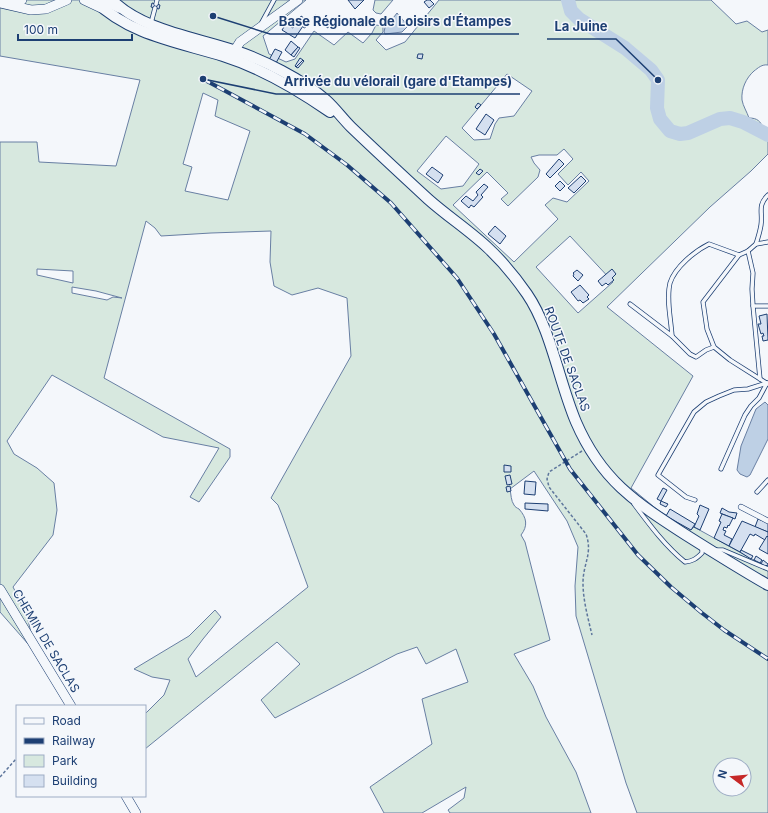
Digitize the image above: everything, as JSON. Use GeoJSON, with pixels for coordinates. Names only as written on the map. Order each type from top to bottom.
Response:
{"type":"FeatureCollection","features":[{"type":"Feature","properties":{"kind":"main road","name":"ROUTE DE SACLAS"},"geometry":{"type":"LineString","coordinates":[[94,0],[103,4],[126,23],[144,32],[175,43],[224,56],[259,70],[285,83],[350,126]]}},
{"type":"Feature","properties":{"kind":"main road","name":"ROUTE DE SACLAS"},"geometry":{"type":"LineString","coordinates":[[112,0],[120,8],[136,18],[150,24],[177,34],[235,50],[262,61],[308,87],[325,100],[350,126],[431,201],[488,248],[517,280],[528,296],[544,329],[576,421],[598,462],[613,480],[628,495],[704,549],[768,585]]}},
{"type":"Feature","properties":{"kind":"street"},"geometry":{"type":"LineString","coordinates":[[1,3],[22,0]]}},
{"type":"Feature","properties":{"kind":"street"},"geometry":{"type":"LineString","coordinates":[[1,3],[31,10],[46,9],[67,0]]}},
{"type":"Feature","properties":{"kind":"street"},"geometry":{"type":"LineString","coordinates":[[84,0],[120,8]]}},
{"type":"Feature","properties":{"kind":"street"},"geometry":{"type":"LineString","coordinates":[[224,56],[235,50],[240,42],[298,0]]}},
{"type":"Feature","properties":{"kind":"street"},"geometry":{"type":"LineString","coordinates":[[741,507],[768,521]]}},
{"type":"Feature","properties":{"kind":"street","name":"CHEMIN DE SACLAS"},"geometry":{"type":"LineString","coordinates":[[0,589],[70,705]]}},
{"type":"Feature","properties":{"kind":"street"},"geometry":{"type":"LineString","coordinates":[[127,797],[136,813]]}},
{"type":"Feature","properties":{"kind":"lane"},"geometry":{"type":"LineString","coordinates":[[259,28],[274,0]]}},
{"type":"Feature","properties":{"kind":"lane"},"geometry":{"type":"LineString","coordinates":[[150,24],[156,4]]}},
{"type":"Feature","properties":{"kind":"lane"},"geometry":{"type":"LineString","coordinates":[[756,244],[761,224],[760,210],[763,200],[768,195]]}},
{"type":"Feature","properties":{"kind":"lane"},"geometry":{"type":"LineString","coordinates":[[768,242],[756,244],[748,251],[739,255],[703,302],[707,329],[714,347],[730,360],[768,384]]}},
{"type":"Feature","properties":{"kind":"lane"},"geometry":{"type":"LineString","coordinates":[[672,336],[669,302],[670,284],[688,258],[697,250],[709,244],[739,255]]}},
{"type":"Feature","properties":{"kind":"lane"},"geometry":{"type":"LineString","coordinates":[[748,251],[753,273],[752,306],[760,379]]}},
{"type":"Feature","properties":{"kind":"lane"},"geometry":{"type":"LineString","coordinates":[[630,304],[672,336],[690,354],[696,357],[706,350],[714,347]]}},
{"type":"Feature","properties":{"kind":"lane"},"geometry":{"type":"LineString","coordinates":[[752,306],[768,306]]}},
{"type":"Feature","properties":{"kind":"lane"},"geometry":{"type":"LineString","coordinates":[[721,469],[745,415],[768,384]]}},
{"type":"Feature","properties":{"kind":"lane"},"geometry":{"type":"LineString","coordinates":[[695,500],[686,497],[658,475],[684,427],[694,412],[706,402],[734,390],[768,384]]}},
{"type":"Feature","properties":{"kind":"lane"},"geometry":{"type":"LineString","coordinates":[[757,492],[768,480]]}},
{"type":"Feature","properties":{"kind":"lane"},"geometry":{"type":"LineString","coordinates":[[628,495],[653,529],[685,562],[691,562],[697,559],[704,549],[723,550],[768,569]]}},
{"type":"Feature","properties":{"kind":"path"},"geometry":{"type":"LineString","coordinates":[[589,447],[550,472],[548,479],[549,487],[586,534],[589,543],[589,553],[584,570],[583,583],[584,596],[592,635]]}},
{"type":"Feature","properties":{"kind":"path"},"geometry":{"type":"LineString","coordinates":[[0,777],[16,759]]}},
{"type":"Feature","properties":{"kind":"green space"},"geometry":{"type":"Polygon","coordinates":[[[0,0],[306,0],[263,36],[269,54],[286,62],[295,59],[314,31],[334,45],[348,32],[363,43],[372,33],[376,25],[383,26],[383,32],[376,40],[386,50],[405,42],[439,0],[711,0],[736,24],[747,21],[762,32],[768,30],[768,65],[760,66],[751,74],[746,80],[742,96],[749,118],[758,120],[763,129],[768,131],[768,154],[710,207],[607,307],[693,376],[631,488],[659,511],[691,530],[694,527],[765,566],[768,565],[768,813],[637,813],[626,783],[576,616],[575,586],[578,547],[567,521],[534,471],[510,489],[513,503],[522,512],[526,522],[525,528],[521,535],[525,542],[550,640],[514,654],[533,686],[546,717],[576,772],[591,813],[450,813],[448,810],[464,798],[466,787],[422,813],[384,813],[370,787],[432,744],[422,699],[468,682],[456,649],[426,664],[417,647],[397,654],[275,718],[261,700],[300,664],[277,642],[146,748],[146,713],[164,695],[170,680],[152,677],[134,669],[189,636],[215,610],[221,617],[188,659],[196,677],[308,587],[278,505],[271,498],[351,356],[347,298],[318,288],[292,295],[274,286],[270,262],[271,231],[161,236],[155,228],[146,221],[104,378],[230,449],[230,457],[199,502],[190,497],[219,448],[163,437],[52,375],[7,441],[14,454],[37,468],[54,483],[57,510],[53,535],[13,587],[26,612],[36,653],[0,612],[0,142],[37,142],[39,162],[116,166],[140,80],[0,56],[0,0]],[[507,74],[462,128],[474,140],[490,139],[495,124],[499,118],[514,116],[532,91],[507,74]],[[203,93],[183,164],[192,167],[185,191],[228,200],[250,131],[215,116],[218,100],[203,93]],[[446,136],[417,171],[441,189],[463,186],[479,164],[446,136]],[[564,149],[557,155],[539,155],[531,157],[540,170],[538,177],[508,206],[501,199],[508,193],[487,172],[453,205],[514,262],[558,219],[545,205],[553,198],[567,202],[589,181],[581,172],[568,185],[558,174],[573,159],[564,149]],[[570,236],[536,267],[578,313],[613,282],[570,236]],[[37,269],[37,275],[73,283],[73,271],[37,269]],[[72,287],[72,293],[107,300],[113,297],[122,298],[96,291],[72,287]]]}},
{"type":"Feature","properties":{"kind":"green space"},"geometry":{"type":"Polygon","coordinates":[[[375,0],[393,0],[381,14],[376,13],[373,10],[375,0]]]}},
{"type":"Feature","properties":{"kind":"water"},"geometry":{"type":"Polygon","coordinates":[[[397,13],[408,26],[402,32],[385,34],[386,23],[390,22],[397,13]]]}},
{"type":"Feature","properties":{"kind":"water"},"geometry":{"type":"Polygon","coordinates":[[[765,402],[768,405],[768,439],[750,475],[747,477],[740,474],[737,470],[741,446],[756,409],[765,402]]]}},
{"type":"Feature","properties":{"kind":"building"},"geometry":{"type":"Polygon","coordinates":[[[348,0],[364,0],[355,9],[348,0]]]}},
{"type":"Feature","properties":{"kind":"building"},"geometry":{"type":"Polygon","coordinates":[[[430,0],[434,4],[429,8],[424,2],[430,0]]]}},
{"type":"Feature","properties":{"kind":"building"},"geometry":{"type":"Polygon","coordinates":[[[152,3],[160,5],[159,9],[151,7],[152,3]]]}},
{"type":"Feature","properties":{"kind":"building"},"geometry":{"type":"Polygon","coordinates":[[[315,15],[320,18],[317,21],[313,18],[315,15]]]}},
{"type":"Feature","properties":{"kind":"building"},"geometry":{"type":"Polygon","coordinates":[[[301,16],[307,20],[295,38],[282,30],[286,24],[293,28],[301,16]]]}},
{"type":"Feature","properties":{"kind":"building"},"geometry":{"type":"Polygon","coordinates":[[[307,20],[310,21],[305,28],[303,27],[307,20]]]}},
{"type":"Feature","properties":{"kind":"building"},"geometry":{"type":"Polygon","coordinates":[[[324,21],[330,25],[328,28],[322,24],[324,21]]]}},
{"type":"Feature","properties":{"kind":"building"},"geometry":{"type":"Polygon","coordinates":[[[291,41],[298,47],[291,55],[285,50],[291,41]]]}},
{"type":"Feature","properties":{"kind":"building"},"geometry":{"type":"Polygon","coordinates":[[[298,47],[300,48],[294,57],[291,55],[298,47]]]}},
{"type":"Feature","properties":{"kind":"building"},"geometry":{"type":"Polygon","coordinates":[[[275,49],[282,52],[276,63],[269,60],[275,49]]]}},
{"type":"Feature","properties":{"kind":"building"},"geometry":{"type":"Polygon","coordinates":[[[418,54],[423,54],[422,59],[417,58],[418,54]]]}},
{"type":"Feature","properties":{"kind":"building"},"geometry":{"type":"Polygon","coordinates":[[[300,58],[303,60],[296,67],[295,66],[300,58]]]}},
{"type":"Feature","properties":{"kind":"building"},"geometry":{"type":"Polygon","coordinates":[[[303,60],[304,61],[298,68],[296,67],[303,60]]]}},
{"type":"Feature","properties":{"kind":"building"},"geometry":{"type":"Polygon","coordinates":[[[478,103],[481,105],[477,109],[475,107],[478,103]]]}},
{"type":"Feature","properties":{"kind":"building"},"geometry":{"type":"Polygon","coordinates":[[[486,114],[494,120],[485,135],[476,129],[486,114]]]}},
{"type":"Feature","properties":{"kind":"building"},"geometry":{"type":"Polygon","coordinates":[[[559,159],[564,164],[550,178],[546,174],[559,159]]]}},
{"type":"Feature","properties":{"kind":"building"},"geometry":{"type":"Polygon","coordinates":[[[432,167],[443,175],[438,183],[426,174],[432,167]]]}},
{"type":"Feature","properties":{"kind":"building"},"geometry":{"type":"Polygon","coordinates":[[[480,169],[483,171],[479,175],[476,173],[480,169]]]}},
{"type":"Feature","properties":{"kind":"building"},"geometry":{"type":"Polygon","coordinates":[[[581,176],[586,181],[574,193],[568,188],[581,176]]]}},
{"type":"Feature","properties":{"kind":"building"},"geometry":{"type":"Polygon","coordinates":[[[560,181],[565,186],[560,191],[555,186],[560,181]]]}},
{"type":"Feature","properties":{"kind":"building"},"geometry":{"type":"Polygon","coordinates":[[[484,184],[488,187],[481,195],[483,197],[474,207],[471,205],[469,208],[461,201],[466,196],[473,201],[478,195],[476,192],[484,184]]]}},
{"type":"Feature","properties":{"kind":"building"},"geometry":{"type":"Polygon","coordinates":[[[495,226],[506,236],[500,244],[488,234],[495,226]]]}},
{"type":"Feature","properties":{"kind":"building"},"geometry":{"type":"Polygon","coordinates":[[[612,269],[616,274],[612,278],[614,280],[608,285],[606,283],[602,286],[598,281],[612,269]]]}},
{"type":"Feature","properties":{"kind":"building"},"geometry":{"type":"Polygon","coordinates":[[[577,270],[583,275],[578,281],[573,276],[573,273],[577,270]]]}},
{"type":"Feature","properties":{"kind":"building"},"geometry":{"type":"Polygon","coordinates":[[[580,285],[589,295],[587,297],[589,299],[583,303],[580,300],[578,301],[571,292],[580,285]]]}},
{"type":"Feature","properties":{"kind":"building"},"geometry":{"type":"Polygon","coordinates":[[[767,314],[768,340],[763,341],[762,336],[764,336],[763,333],[761,334],[758,324],[761,324],[759,316],[767,314]]]}},
{"type":"Feature","properties":{"kind":"building"},"geometry":{"type":"Polygon","coordinates":[[[504,465],[511,466],[511,472],[504,472],[504,465]]]}},
{"type":"Feature","properties":{"kind":"building"},"geometry":{"type":"Polygon","coordinates":[[[510,475],[512,484],[507,485],[505,476],[510,475]]]}},
{"type":"Feature","properties":{"kind":"building"},"geometry":{"type":"Polygon","coordinates":[[[525,481],[536,482],[535,495],[524,494],[525,481]]]}},
{"type":"Feature","properties":{"kind":"building"},"geometry":{"type":"Polygon","coordinates":[[[510,486],[511,491],[507,492],[506,487],[510,486]]]}},
{"type":"Feature","properties":{"kind":"building"},"geometry":{"type":"Polygon","coordinates":[[[663,488],[667,490],[661,501],[657,499],[663,488]]]}},
{"type":"Feature","properties":{"kind":"building"},"geometry":{"type":"Polygon","coordinates":[[[661,501],[668,504],[666,507],[660,504],[661,501]]]}},
{"type":"Feature","properties":{"kind":"building"},"geometry":{"type":"Polygon","coordinates":[[[525,503],[548,504],[548,511],[525,509],[525,503]]]}},
{"type":"Feature","properties":{"kind":"building"},"geometry":{"type":"Polygon","coordinates":[[[700,505],[709,509],[700,530],[694,527],[699,516],[697,514],[700,505]]]}},
{"type":"Feature","properties":{"kind":"building"},"geometry":{"type":"Polygon","coordinates":[[[722,508],[729,512],[737,513],[735,519],[720,513],[722,508]]]}},
{"type":"Feature","properties":{"kind":"building"},"geometry":{"type":"Polygon","coordinates":[[[670,509],[695,524],[691,530],[666,516],[670,509]]]}},
{"type":"Feature","properties":{"kind":"building"},"geometry":{"type":"Polygon","coordinates":[[[722,514],[733,518],[729,526],[728,525],[727,528],[724,527],[723,530],[726,531],[724,535],[732,539],[729,546],[714,538],[721,522],[719,521],[722,514]]]}},
{"type":"Feature","properties":{"kind":"building"},"geometry":{"type":"Polygon","coordinates":[[[758,519],[768,523],[768,532],[755,527],[758,519]]]}},
{"type":"Feature","properties":{"kind":"building"},"geometry":{"type":"Polygon","coordinates":[[[742,521],[768,532],[768,537],[765,540],[755,534],[754,536],[750,534],[740,552],[729,546],[742,521]]]}},
{"type":"Feature","properties":{"kind":"building"},"geometry":{"type":"Polygon","coordinates":[[[767,536],[768,537],[768,554],[759,549],[767,536]]]}},
{"type":"Feature","properties":{"kind":"building"},"geometry":{"type":"Polygon","coordinates":[[[741,550],[753,556],[751,559],[740,552],[741,550]]]}},
{"type":"Feature","properties":{"kind":"building"},"geometry":{"type":"Polygon","coordinates":[[[756,556],[762,560],[760,563],[754,560],[756,556]]]}},
{"type":"Feature","properties":{"kind":"building"},"geometry":{"type":"Polygon","coordinates":[[[763,560],[768,565],[765,566],[761,564],[763,560]]]}},
{"type":"Feature","properties":{"kind":"waterway"},"geometry":{"type":"LineString","coordinates":[[568,0],[571,11],[579,19],[625,48],[651,70],[658,80],[657,108],[660,119],[670,131],[680,134],[688,133],[720,119],[730,118],[743,122],[768,135]]}},
{"type":"Feature","properties":{"kind":"railway"},"geometry":{"type":"LineString","coordinates":[[203,79],[305,134],[347,165],[391,203],[457,278],[494,334],[570,469],[638,555],[671,587],[702,613],[724,630],[768,659]]}},
{"type":"Feature","properties":{"kind":"place","name":"Base Régionale de Loisirs d'Étampes"},"geometry":{"type":"Point","coordinates":[213,16]}},
{"type":"Feature","properties":{"kind":"place","name":"Arrivée du vélorail (gare d'Etampes)"},"geometry":{"type":"Point","coordinates":[203,79]}},
{"type":"Feature","properties":{"kind":"place","name":"La Juine"},"geometry":{"type":"Point","coordinates":[658,80]}}]}
